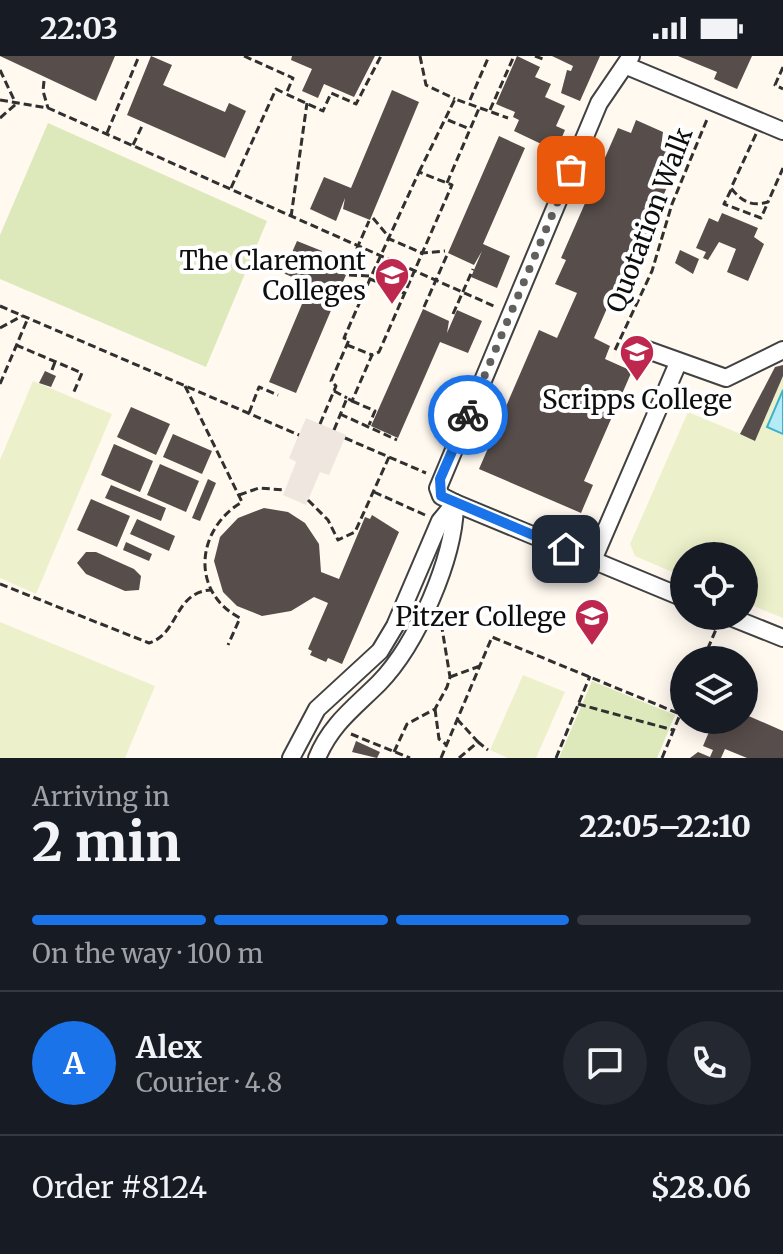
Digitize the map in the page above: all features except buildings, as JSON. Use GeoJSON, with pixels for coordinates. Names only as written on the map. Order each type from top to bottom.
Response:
{"type":"FeatureCollection","features":[{"type":"Feature","properties":{"kind":"street"},"geometry":{"type":"LineString","coordinates":[[670,592],[455,503],[441,496],[440,479],[599,103],[629,61],[715,103],[783,131]]}},
{"type":"Feature","properties":{"kind":"street"},"geometry":{"type":"LineString","coordinates":[[642,348],[726,378],[783,350]]}},
{"type":"Feature","properties":{"kind":"street"},"geometry":{"type":"LineString","coordinates":[[593,560],[678,363]]}},
{"type":"Feature","properties":{"kind":"street"},"geometry":{"type":"LineString","coordinates":[[291,758],[317,709],[380,651],[440,521],[455,503]]}},
{"type":"Feature","properties":{"kind":"street"},"geometry":{"type":"LineString","coordinates":[[317,758],[333,726],[397,661],[446,557],[455,530],[455,503]]}},
{"type":"Feature","properties":{"kind":"street"},"geometry":{"type":"LineString","coordinates":[[427,549],[446,557]]}},
{"type":"Feature","properties":{"kind":"street"},"geometry":{"type":"LineString","coordinates":[[414,580],[433,588]]}},
{"type":"Feature","properties":{"kind":"street"},"geometry":{"type":"LineString","coordinates":[[758,628],[783,638]]}},
{"type":"Feature","properties":{"kind":"path"},"geometry":{"type":"LineString","coordinates":[[107,133],[139,56]]}},
{"type":"Feature","properties":{"kind":"path"},"geometry":{"type":"LineString","coordinates":[[244,56],[293,78],[286,94]]}},
{"type":"Feature","properties":{"kind":"path"},"geometry":{"type":"LineString","coordinates":[[231,188],[276,89],[323,111],[331,93],[356,104],[381,56]]}},
{"type":"Feature","properties":{"kind":"path"},"geometry":{"type":"LineString","coordinates":[[420,56],[426,85],[468,104],[489,56]]}},
{"type":"Feature","properties":{"kind":"path"},"geometry":{"type":"LineString","coordinates":[[490,110],[514,56]]}},
{"type":"Feature","properties":{"kind":"path"},"geometry":{"type":"LineString","coordinates":[[535,56],[543,59]]}},
{"type":"Feature","properties":{"kind":"path"},"geometry":{"type":"LineString","coordinates":[[783,67],[775,85],[783,89]]}},
{"type":"Feature","properties":{"kind":"path"},"geometry":{"type":"LineString","coordinates":[[0,70],[16,104]]}},
{"type":"Feature","properties":{"kind":"path"},"geometry":{"type":"LineString","coordinates":[[44,81],[48,108]]}},
{"type":"Feature","properties":{"kind":"path"},"geometry":{"type":"LineString","coordinates":[[320,424],[336,386],[331,381],[349,340],[344,338],[388,237],[455,99]]}},
{"type":"Feature","properties":{"kind":"path"},"geometry":{"type":"LineString","coordinates":[[0,100],[48,108],[511,314]]}},
{"type":"Feature","properties":{"kind":"path"},"geometry":{"type":"LineString","coordinates":[[469,101],[508,118]]}},
{"type":"Feature","properties":{"kind":"path"},"geometry":{"type":"LineString","coordinates":[[291,217],[307,103]]}},
{"type":"Feature","properties":{"kind":"path","name":"Quotation Walk"},"geometry":{"type":"LineString","coordinates":[[615,350],[652,271],[672,204],[715,103]]}},
{"type":"Feature","properties":{"kind":"path"},"geometry":{"type":"LineString","coordinates":[[0,118],[16,104]]}},
{"type":"Feature","properties":{"kind":"path"},"geometry":{"type":"LineString","coordinates":[[447,183],[480,106]]}},
{"type":"Feature","properties":{"kind":"path"},"geometry":{"type":"LineString","coordinates":[[446,119],[470,129]]}},
{"type":"Feature","properties":{"kind":"path"},"geometry":{"type":"LineString","coordinates":[[761,123],[724,204],[761,218],[783,168]]}},
{"type":"Feature","properties":{"kind":"path"},"geometry":{"type":"LineString","coordinates":[[133,145],[143,124]]}},
{"type":"Feature","properties":{"kind":"path"},"geometry":{"type":"LineString","coordinates":[[352,401],[372,355],[379,352],[452,185],[419,172]]}},
{"type":"Feature","properties":{"kind":"path"},"geometry":{"type":"LineString","coordinates":[[731,188],[749,204],[768,202]]}},
{"type":"Feature","properties":{"kind":"path"},"geometry":{"type":"LineString","coordinates":[[404,293],[370,278],[348,273],[371,220],[388,237],[422,253],[446,253],[424,307]]}},
{"type":"Feature","properties":{"kind":"path"},"geometry":{"type":"LineString","coordinates":[[453,314],[473,269]]}},
{"type":"Feature","properties":{"kind":"path"},"geometry":{"type":"LineString","coordinates":[[0,306],[299,435]]}},
{"type":"Feature","properties":{"kind":"path"},"geometry":{"type":"LineString","coordinates":[[0,328],[22,316]]}},
{"type":"Feature","properties":{"kind":"path"},"geometry":{"type":"LineString","coordinates":[[0,384],[28,318]]}},
{"type":"Feature","properties":{"kind":"path"},"geometry":{"type":"LineString","coordinates":[[16,345],[82,373],[73,394]]}},
{"type":"Feature","properties":{"kind":"path"},"geometry":{"type":"LineString","coordinates":[[347,345],[372,355]]}},
{"type":"Feature","properties":{"kind":"path"},"geometry":{"type":"LineString","coordinates":[[52,370],[55,362]]}},
{"type":"Feature","properties":{"kind":"path"},"geometry":{"type":"LineString","coordinates":[[185,386],[242,502],[225,514],[209,540],[203,564],[211,590],[220,605],[240,618],[228,645]]}},
{"type":"Feature","properties":{"kind":"path"},"geometry":{"type":"LineString","coordinates":[[249,413],[259,387],[278,395]]}},
{"type":"Feature","properties":{"kind":"path"},"geometry":{"type":"LineString","coordinates":[[334,391],[375,411],[368,426]]}},
{"type":"Feature","properties":{"kind":"path"},"geometry":{"type":"LineString","coordinates":[[334,430],[347,398]]}},
{"type":"Feature","properties":{"kind":"path"},"geometry":{"type":"LineString","coordinates":[[340,414],[397,440]]}},
{"type":"Feature","properties":{"kind":"path"},"geometry":{"type":"LineString","coordinates":[[345,438],[440,479]]}},
{"type":"Feature","properties":{"kind":"path"},"geometry":{"type":"LineString","coordinates":[[308,500],[328,520],[338,540],[355,532],[389,457]]}},
{"type":"Feature","properties":{"kind":"path"},"geometry":{"type":"LineString","coordinates":[[239,495],[259,488],[285,490]]}},
{"type":"Feature","properties":{"kind":"path"},"geometry":{"type":"LineString","coordinates":[[374,492],[440,521]]}},
{"type":"Feature","properties":{"kind":"path"},"geometry":{"type":"LineString","coordinates":[[0,584],[149,643],[164,635],[180,604],[197,593],[211,590]]}},
{"type":"Feature","properties":{"kind":"path"},"geometry":{"type":"LineString","coordinates":[[441,622],[450,677],[435,709],[439,739],[447,745]]}},
{"type":"Feature","properties":{"kind":"path"},"geometry":{"type":"LineString","coordinates":[[443,757],[492,637],[670,710]]}},
{"type":"Feature","properties":{"kind":"path"},"geometry":{"type":"LineString","coordinates":[[450,677],[480,666]]}},
{"type":"Feature","properties":{"kind":"path"},"geometry":{"type":"LineString","coordinates":[[556,758],[590,676]]}},
{"type":"Feature","properties":{"kind":"path"},"geometry":{"type":"LineString","coordinates":[[578,704],[670,729]]}},
{"type":"Feature","properties":{"kind":"path"},"geometry":{"type":"LineString","coordinates":[[394,752],[407,724],[435,709]]}},
{"type":"Feature","properties":{"kind":"path"},"geometry":{"type":"LineString","coordinates":[[457,719],[488,750]]}},
{"type":"Feature","properties":{"kind":"path"},"geometry":{"type":"LineString","coordinates":[[333,726],[410,758]]}},
{"type":"Feature","properties":{"kind":"path"},"geometry":{"type":"LineString","coordinates":[[662,758],[671,734]]}},
{"type":"Feature","properties":{"kind":"path"},"geometry":{"type":"LineString","coordinates":[[459,758],[478,742]]}},
{"type":"Feature","properties":{"kind":"green space"},"geometry":{"type":"Polygon","coordinates":[[[48,123],[267,221],[206,367],[0,279],[0,235],[48,123]]]}},
{"type":"Feature","properties":{"kind":"green space"},"geometry":{"type":"Polygon","coordinates":[[[783,376],[783,618],[758,608],[758,542],[670,542],[670,571],[635,556],[630,544],[688,412],[755,440],[783,376]]]}},
{"type":"Feature","properties":{"kind":"green space"},"geometry":{"type":"Polygon","coordinates":[[[33,381],[112,414],[36,594],[0,578],[0,460],[33,381]]]}},
{"type":"Feature","properties":{"kind":"green space"},"geometry":{"type":"Polygon","coordinates":[[[0,622],[155,686],[125,758],[0,758],[0,622]]]}},
{"type":"Feature","properties":{"kind":"green space"},"geometry":{"type":"Polygon","coordinates":[[[523,675],[565,692],[536,758],[508,758],[490,750],[523,675]]]}},
{"type":"Feature","properties":{"kind":"green space"},"geometry":{"type":"Polygon","coordinates":[[[592,681],[670,713],[670,727],[657,758],[559,758],[592,681]]]}},
{"type":"Feature","properties":{"kind":"shaded area"},"geometry":{"type":"Polygon","coordinates":[[[306,418],[346,435],[329,475],[320,472],[306,505],[283,495],[296,462],[289,458],[306,418]]]}},
{"type":"Feature","properties":{"kind":"water"},"geometry":{"type":"Polygon","coordinates":[[[783,390],[783,434],[767,427],[783,390]]]}},
{"type":"Feature","properties":{"kind":"way so far"},"geometry":{"type":"LineString","coordinates":[[468,415],[571,170]]}},
{"type":"Feature","properties":{"kind":"place","name":"The Claremont Colleges"},"geometry":{"type":"Point","coordinates":[392,306]}},
{"type":"Feature","properties":{"kind":"place","name":"Scripps College"},"geometry":{"type":"Point","coordinates":[637,383]}},
{"type":"Feature","properties":{"kind":"place","name":"Pitzer College"},"geometry":{"type":"Point","coordinates":[592,647]}},
{"type":"Feature","properties":{"kind":"route"},"geometry":{"type":"LineString","coordinates":[[468,415],[440,479],[438,488],[441,496],[566,549]]}}]}
